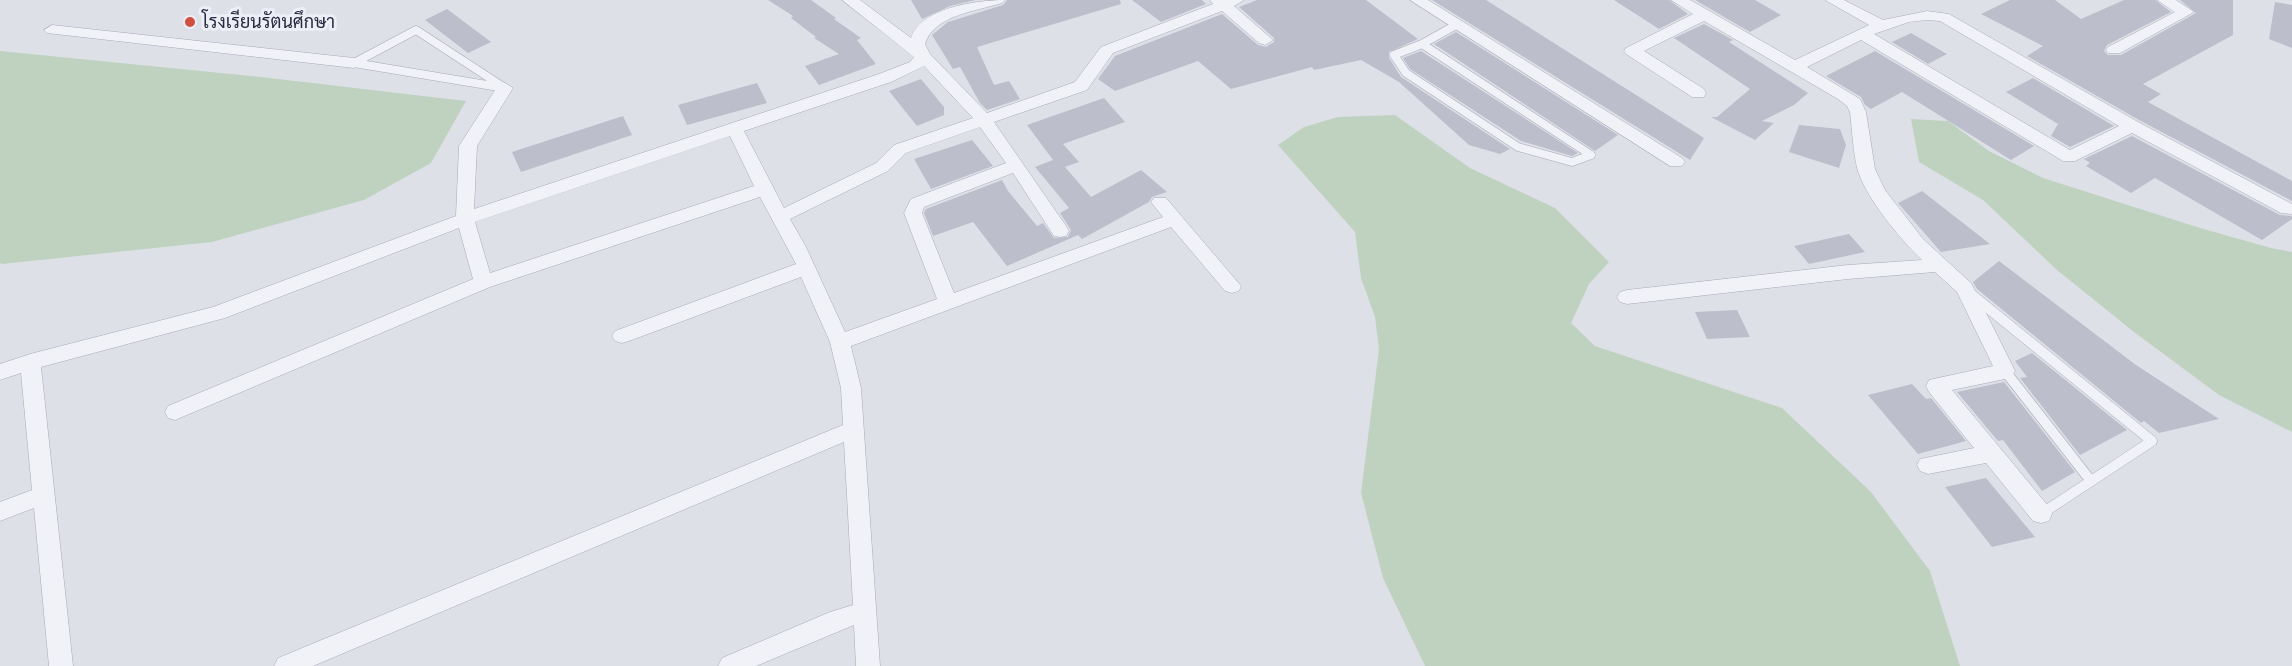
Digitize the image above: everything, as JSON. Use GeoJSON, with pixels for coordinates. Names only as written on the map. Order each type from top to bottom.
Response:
{"type":"FeatureCollection","features":[{"type":"Feature","properties":{"kind":"street"},"geometry":{"type":"LineString","coordinates":[[850,0],[890,28],[962,94],[1016,166],[1060,231]]}},
{"type":"Feature","properties":{"kind":"street"},"geometry":{"type":"LineString","coordinates":[[923,57],[917,44],[921,31],[938,18],[997,0]]}},
{"type":"Feature","properties":{"kind":"street"},"geometry":{"type":"LineString","coordinates":[[1418,0],[1676,162]]}},
{"type":"Feature","properties":{"kind":"street"},"geometry":{"type":"LineString","coordinates":[[1679,0],[1796,66],[1854,103],[1858,112],[1866,169],[1877,192],[1917,244],[1964,288],[2005,371],[1936,386],[2041,514]]}},
{"type":"Feature","properties":{"kind":"street"},"geometry":{"type":"LineString","coordinates":[[1833,0],[1881,26]]}},
{"type":"Feature","properties":{"kind":"street"},"geometry":{"type":"LineString","coordinates":[[2114,50],[2186,12],[2165,0]]}},
{"type":"Feature","properties":{"kind":"street"},"geometry":{"type":"LineString","coordinates":[[780,217],[882,167],[900,149],[1081,87],[1107,50],[1226,2],[1265,40]]}},
{"type":"Feature","properties":{"kind":"street"},"geometry":{"type":"LineString","coordinates":[[1796,66],[1861,33],[1919,16],[1934,14],[1944,17],[2132,126],[2286,209]]}},
{"type":"Feature","properties":{"kind":"street"},"geometry":{"type":"LineString","coordinates":[[1698,93],[1632,51],[1704,15]]}},
{"type":"Feature","properties":{"kind":"street"},"geometry":{"type":"LineString","coordinates":[[52,30],[354,63]]}},
{"type":"Feature","properties":{"kind":"street"},"geometry":{"type":"LineString","coordinates":[[1861,33],[2069,157],[2132,126]]}},
{"type":"Feature","properties":{"kind":"street"},"geometry":{"type":"LineString","coordinates":[[0,372],[30,362],[218,313],[465,219],[885,78],[916,65],[923,57]]}},
{"type":"Feature","properties":{"kind":"street"},"geometry":{"type":"LineString","coordinates":[[483,282],[465,219],[468,146],[505,88]]}},
{"type":"Feature","properties":{"kind":"street"},"geometry":{"type":"LineString","coordinates":[[735,129],[764,189],[797,247],[840,342],[851,388],[868,666]]}},
{"type":"Feature","properties":{"kind":"street"},"geometry":{"type":"LineString","coordinates":[[948,303],[913,208],[917,203],[1016,166]]}},
{"type":"Feature","properties":{"kind":"street"},"geometry":{"type":"LineString","coordinates":[[175,412],[483,282],[764,189]]}},
{"type":"Feature","properties":{"kind":"street"},"geometry":{"type":"LineString","coordinates":[[1160,202],[1232,286]]}},
{"type":"Feature","properties":{"kind":"street"},"geometry":{"type":"LineString","coordinates":[[840,342],[1175,219]]}},
{"type":"Feature","properties":{"kind":"street"},"geometry":{"type":"LineString","coordinates":[[1627,297],[1848,272],[1938,265]]}},
{"type":"Feature","properties":{"kind":"street"},"geometry":{"type":"LineString","coordinates":[[622,336],[805,268]]}},
{"type":"Feature","properties":{"kind":"street"},"geometry":{"type":"LineString","coordinates":[[30,362],[61,666]]}},
{"type":"Feature","properties":{"kind":"street"},"geometry":{"type":"LineString","coordinates":[[286,666],[854,429]]}},
{"type":"Feature","properties":{"kind":"street"},"geometry":{"type":"LineString","coordinates":[[1928,465],[1991,453]]}},
{"type":"Feature","properties":{"kind":"street"},"geometry":{"type":"LineString","coordinates":[[0,512],[44,495]]}},
{"type":"Feature","properties":{"kind":"street"},"geometry":{"type":"LineString","coordinates":[[730,666],[838,619],[864,612]]}},
{"type":"Feature","properties":{"kind":"lane"},"geometry":{"type":"LineString","coordinates":[[1422,44],[1591,155],[1572,162],[1518,147],[1406,73],[1394,55],[1422,44],[1456,25]]}},
{"type":"Feature","properties":{"kind":"lane"},"geometry":{"type":"LineString","coordinates":[[354,63],[416,30],[505,88]]}},
{"type":"Feature","properties":{"kind":"lane"},"geometry":{"type":"LineString","coordinates":[[354,63],[505,88]]}},
{"type":"Feature","properties":{"kind":"lane"},"geometry":{"type":"LineString","coordinates":[[1964,288],[2152,441],[2041,514]]}},
{"type":"Feature","properties":{"kind":"lane"},"geometry":{"type":"LineString","coordinates":[[2005,371],[2091,481]]}},
{"type":"Feature","properties":{"kind":"green space"},"geometry":{"type":"Polygon","coordinates":[[[0,51],[261,77],[466,101],[431,163],[364,200],[212,242],[2,264],[0,263],[0,51]]]}},
{"type":"Feature","properties":{"kind":"green space"},"geometry":{"type":"Polygon","coordinates":[[[1395,115],[1470,168],[1555,208],[1609,262],[1589,284],[1571,323],[1595,346],[1782,408],[1871,492],[1930,571],[1960,666],[1425,666],[1383,578],[1361,493],[1379,349],[1375,317],[1361,278],[1355,232],[1278,145],[1304,127],[1338,117],[1395,115]]]}},
{"type":"Feature","properties":{"kind":"green space"},"geometry":{"type":"Polygon","coordinates":[[[1911,119],[1948,121],[1989,151],[2043,178],[2200,228],[2292,252],[2292,432],[2219,395],[2134,332],[2057,270],[1983,200],[1919,162],[1911,119]]]}},
{"type":"Feature","properties":{"kind":"building"},"geometry":{"type":"Polygon","coordinates":[[[768,0],[811,0],[861,38],[857,40],[876,64],[819,85],[805,66],[839,54],[814,38],[816,37],[791,18],[793,16],[768,0]]]}},
{"type":"Feature","properties":{"kind":"building"},"geometry":{"type":"Polygon","coordinates":[[[911,0],[976,0],[950,6],[922,19],[911,0]]]}},
{"type":"Feature","properties":{"kind":"building"},"geometry":{"type":"Polygon","coordinates":[[[1007,0],[1120,0],[1121,4],[977,47],[994,85],[1009,81],[1020,99],[987,110],[980,103],[960,67],[953,69],[932,35],[948,22],[1003,5],[1007,0]]]}},
{"type":"Feature","properties":{"kind":"building"},"geometry":{"type":"Polygon","coordinates":[[[1132,0],[1202,0],[1206,4],[1161,22],[1132,0]]]}},
{"type":"Feature","properties":{"kind":"building"},"geometry":{"type":"Polygon","coordinates":[[[1257,0],[1366,0],[1418,39],[1389,52],[1389,58],[1401,77],[1510,149],[1500,154],[1469,145],[1399,82],[1361,60],[1314,70],[1312,67],[1231,89],[1198,61],[1115,91],[1098,79],[1115,56],[1222,14],[1258,45],[1266,47],[1274,42],[1274,38],[1239,7],[1257,0]]]}},
{"type":"Feature","properties":{"kind":"building"},"geometry":{"type":"Polygon","coordinates":[[[1432,0],[1486,0],[1704,138],[1690,160],[1432,0]]]}},
{"type":"Feature","properties":{"kind":"building"},"geometry":{"type":"Polygon","coordinates":[[[1614,0],[1669,0],[1688,14],[1659,29],[1614,0]]]}},
{"type":"Feature","properties":{"kind":"building"},"geometry":{"type":"Polygon","coordinates":[[[1695,0],[1755,0],[1781,15],[1750,32],[1695,0]]]}},
{"type":"Feature","properties":{"kind":"building"},"geometry":{"type":"Polygon","coordinates":[[[2010,0],[2055,0],[2081,19],[2124,0],[2155,0],[2171,12],[2107,45],[2104,51],[2108,55],[2121,55],[2196,13],[2180,0],[2233,0],[2233,35],[2143,84],[2161,94],[2148,102],[2292,181],[2292,201],[2139,120],[2027,56],[2043,46],[1981,14],[2010,0]]]}},
{"type":"Feature","properties":{"kind":"building"},"geometry":{"type":"Polygon","coordinates":[[[2275,2],[2292,5],[2292,48],[2269,39],[2275,2]]]}},
{"type":"Feature","properties":{"kind":"building"},"geometry":{"type":"Polygon","coordinates":[[[447,9],[491,42],[468,53],[425,20],[447,9]]]}},
{"type":"Feature","properties":{"kind":"building"},"geometry":{"type":"Polygon","coordinates":[[[1704,24],[1733,40],[1729,42],[1808,93],[1794,105],[1762,121],[1774,123],[1755,140],[1711,117],[1717,117],[1750,89],[1674,38],[1704,24]]]}},
{"type":"Feature","properties":{"kind":"building"},"geometry":{"type":"Polygon","coordinates":[[[1456,32],[1618,135],[1595,151],[1434,44],[1456,32]]]}},
{"type":"Feature","properties":{"kind":"building"},"geometry":{"type":"Polygon","coordinates":[[[1911,33],[1947,54],[1928,64],[1892,42],[1911,33]]]}},
{"type":"Feature","properties":{"kind":"building"},"geometry":{"type":"Polygon","coordinates":[[[1421,51],[1578,153],[1572,156],[1521,141],[1410,69],[1403,58],[1421,51]]]}},
{"type":"Feature","properties":{"kind":"building"},"geometry":{"type":"Polygon","coordinates":[[[1875,51],[2034,146],[2011,160],[1902,92],[1871,109],[1865,105],[1861,97],[1826,76],[1875,51]]]}},
{"type":"Feature","properties":{"kind":"building"},"geometry":{"type":"Polygon","coordinates":[[[2033,78],[2114,126],[2070,147],[2051,136],[2058,124],[2006,92],[2033,78]]]}},
{"type":"Feature","properties":{"kind":"building"},"geometry":{"type":"Polygon","coordinates":[[[921,79],[944,107],[944,115],[917,126],[889,91],[921,79]]]}},
{"type":"Feature","properties":{"kind":"building"},"geometry":{"type":"Polygon","coordinates":[[[757,83],[767,103],[687,125],[678,105],[757,83]]]}},
{"type":"Feature","properties":{"kind":"building"},"geometry":{"type":"Polygon","coordinates":[[[1104,98],[1125,122],[1063,144],[1079,162],[1065,167],[1091,197],[1141,170],[1167,192],[1152,197],[1149,202],[1082,239],[1078,235],[1007,266],[973,222],[933,236],[924,213],[926,209],[1002,180],[1008,191],[1037,226],[1043,223],[1054,238],[1068,237],[1071,230],[1060,213],[1069,208],[1035,167],[1053,160],[1027,125],[1104,98]]]}},
{"type":"Feature","properties":{"kind":"building"},"geometry":{"type":"Polygon","coordinates":[[[623,116],[632,135],[521,172],[512,152],[623,116]]]}},
{"type":"Feature","properties":{"kind":"building"},"geometry":{"type":"Polygon","coordinates":[[[1799,125],[1840,129],[1846,145],[1839,168],[1789,152],[1799,125]]]}},
{"type":"Feature","properties":{"kind":"building"},"geometry":{"type":"Polygon","coordinates":[[[2132,136],[2280,215],[2292,216],[2292,219],[2262,240],[2155,178],[2131,193],[2086,166],[2090,163],[2084,159],[2132,136]]]}},
{"type":"Feature","properties":{"kind":"building"},"geometry":{"type":"Polygon","coordinates":[[[972,140],[993,166],[931,189],[914,159],[972,140]]]}},
{"type":"Feature","properties":{"kind":"building"},"geometry":{"type":"Polygon","coordinates":[[[1922,191],[1990,244],[1941,252],[1898,203],[1922,191]]]}},
{"type":"Feature","properties":{"kind":"building"},"geometry":{"type":"Polygon","coordinates":[[[1849,234],[1865,252],[1809,264],[1794,246],[1849,234]]]}},
{"type":"Feature","properties":{"kind":"building"},"geometry":{"type":"Polygon","coordinates":[[[1999,261],[2136,365],[2219,419],[2159,433],[2144,421],[2141,423],[1977,289],[1973,282],[1999,261]]]}},
{"type":"Feature","properties":{"kind":"building"},"geometry":{"type":"Polygon","coordinates":[[[1737,310],[1750,337],[1707,339],[1695,312],[1737,310]]]}},
{"type":"Feature","properties":{"kind":"building"},"geometry":{"type":"Polygon","coordinates":[[[2032,353],[2127,430],[2080,455],[2020,378],[2027,377],[2015,361],[2032,353]]]}},
{"type":"Feature","properties":{"kind":"building"},"geometry":{"type":"Polygon","coordinates":[[[2004,382],[2075,472],[2042,491],[2003,440],[1998,441],[1957,392],[2004,382]]]}},
{"type":"Feature","properties":{"kind":"building"},"geometry":{"type":"Polygon","coordinates":[[[1912,384],[1926,399],[1931,398],[1966,441],[1918,454],[1868,395],[1912,384]]]}},
{"type":"Feature","properties":{"kind":"building"},"geometry":{"type":"Polygon","coordinates":[[[1986,478],[2035,537],[1992,547],[1945,487],[1986,478]]]}},
{"type":"Feature","properties":{"kind":"place","name":"โรงเรียนรัตนศึกษา"},"geometry":{"type":"Point","coordinates":[190,22]}}]}
